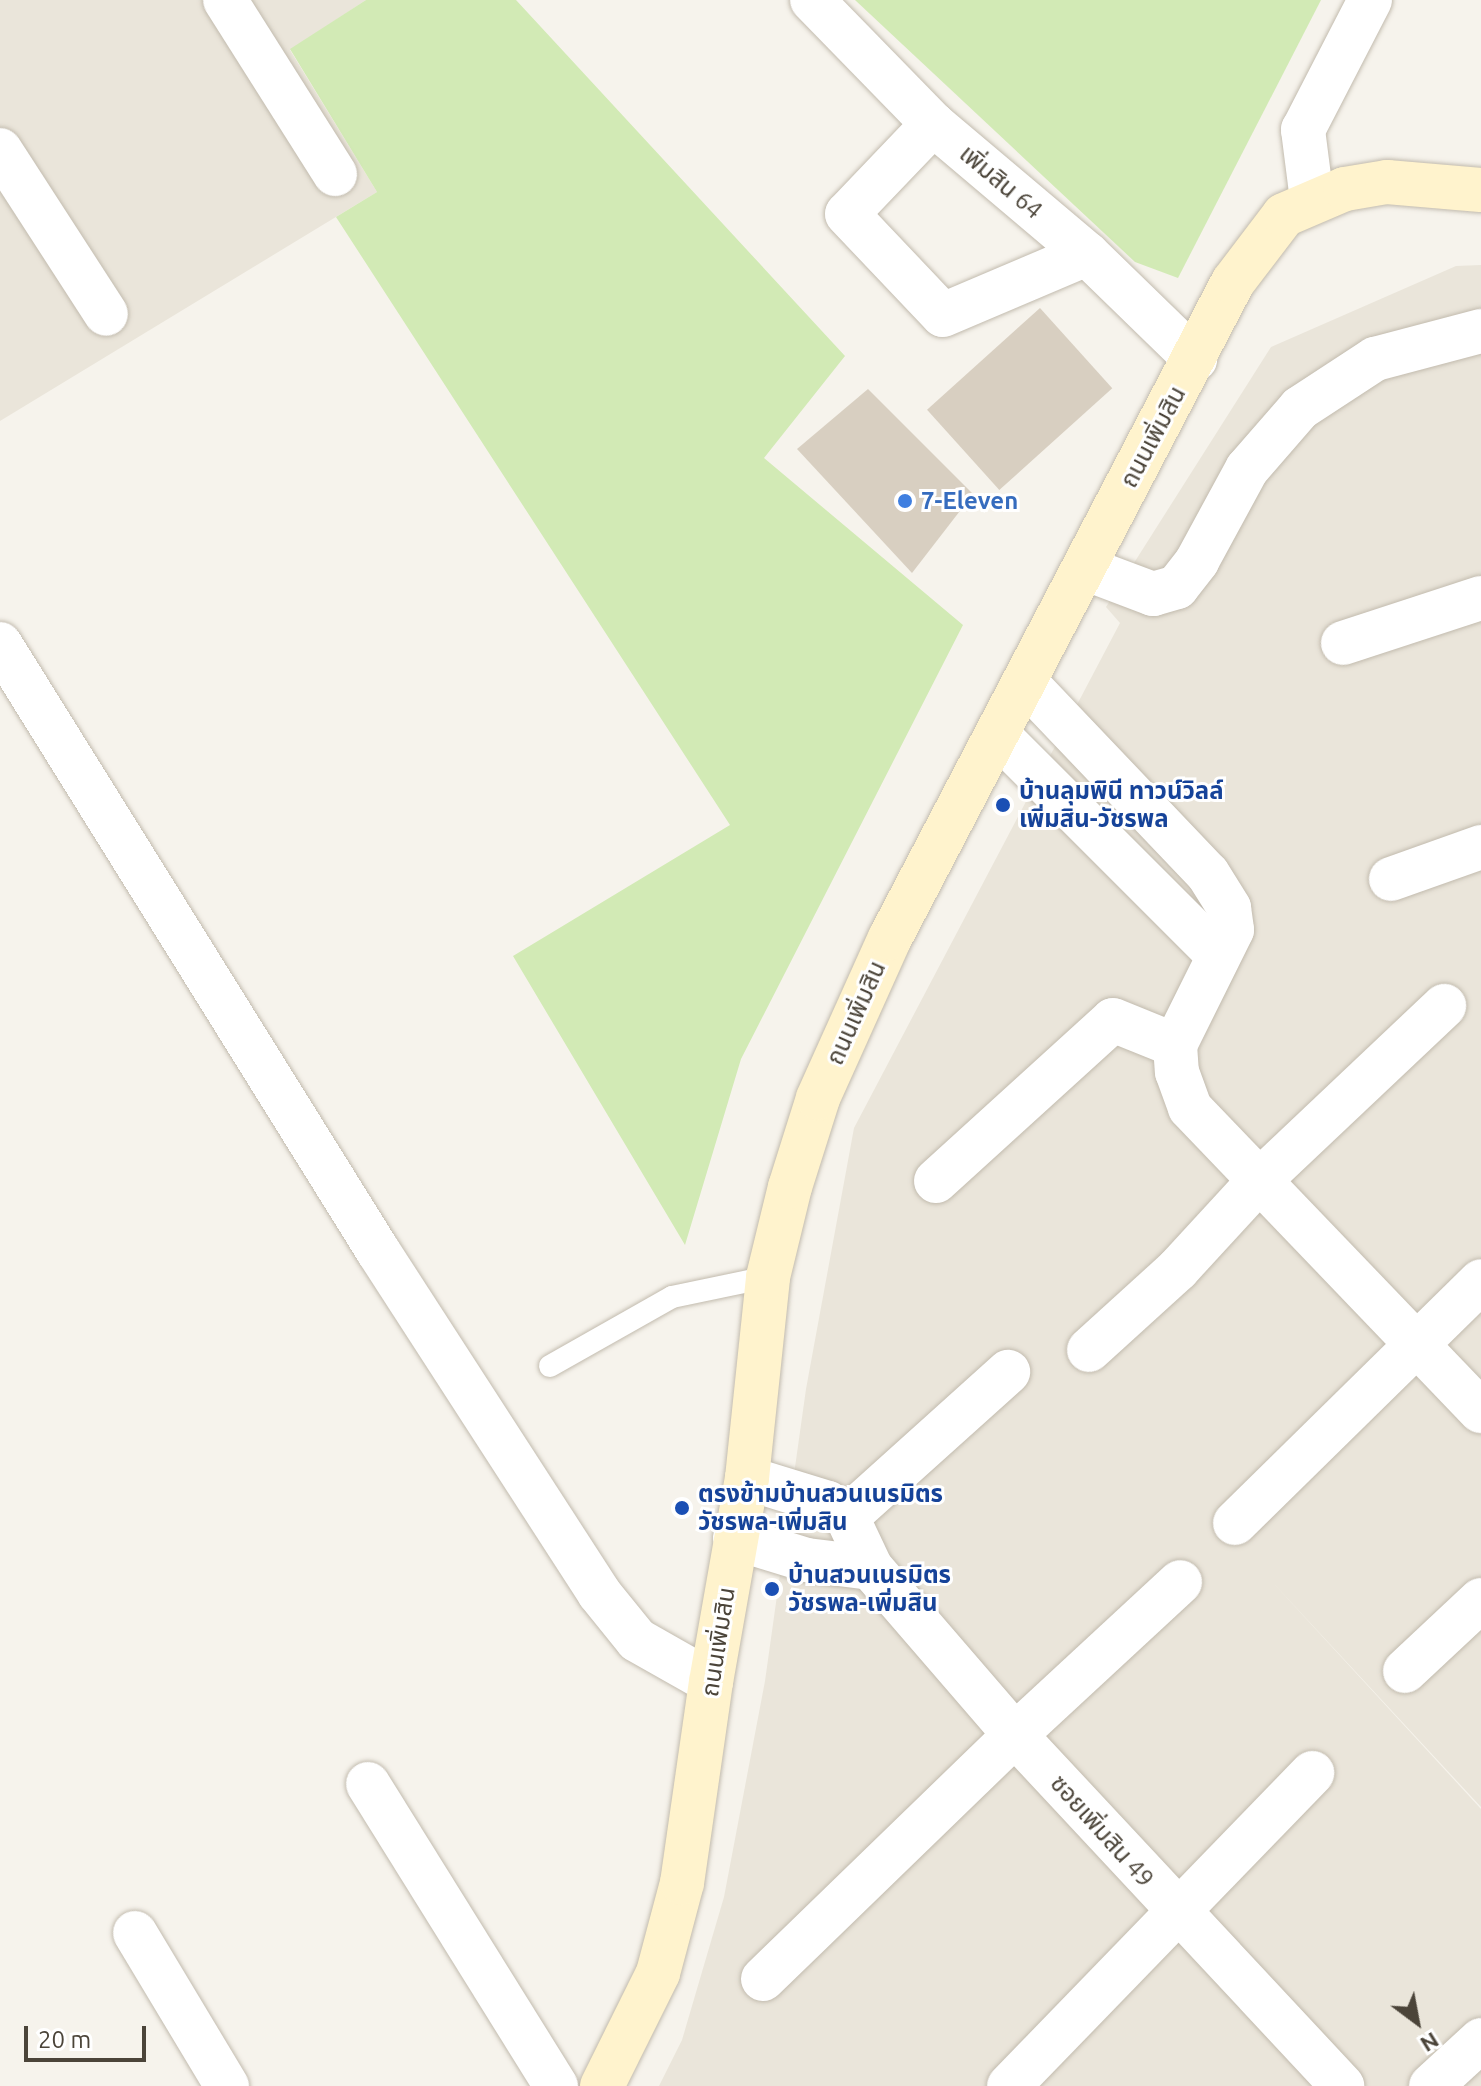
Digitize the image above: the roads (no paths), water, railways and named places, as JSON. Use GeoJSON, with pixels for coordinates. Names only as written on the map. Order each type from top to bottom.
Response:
{"type":"FeatureCollection","features":[{"type":"Feature","properties":{"kind":"street"},"geometry":{"type":"LineString","coordinates":[[225,0],[335,174]]}},
{"type":"Feature","properties":{"kind":"street","name":"เพิ่มสิน 64"},"geometry":{"type":"LineString","coordinates":[[812,0],[933,124],[1087,254],[1195,359]]}},
{"type":"Feature","properties":{"kind":"street"},"geometry":{"type":"LineString","coordinates":[[1312,200],[1303,130],[1370,0]]}},
{"type":"Feature","properties":{"kind":"street"},"geometry":{"type":"LineString","coordinates":[[933,124],[847,214],[943,315],[1087,254]]}},
{"type":"Feature","properties":{"kind":"street"},"geometry":{"type":"LineString","coordinates":[[0,150],[106,314]]}},
{"type":"Feature","properties":{"kind":"street","name":"ถนนเพิ่มสิน"},"geometry":{"type":"LineString","coordinates":[[602,2086],[658,1973],[682,1883],[711,1682],[747,1478],[768,1277],[818,1098],[890,938],[1233,282],[1284,215],[1312,200],[1345,189],[1387,182],[1481,190]]}},
{"type":"Feature","properties":{"kind":"street"},"geometry":{"type":"LineString","coordinates":[[1084,568],[1153,594],[1177,587],[1197,561],[1247,469],[1300,408],[1375,359],[1481,331]]}},
{"type":"Feature","properties":{"kind":"street"},"geometry":{"type":"LineString","coordinates":[[1343,643],[1481,598]]}},
{"type":"Feature","properties":{"kind":"street"},"geometry":{"type":"LineString","coordinates":[[0,644],[378,1251],[585,1572],[637,1640],[711,1682]]}},
{"type":"Feature","properties":{"kind":"street"},"geometry":{"type":"LineString","coordinates":[[1025,682],[1208,874],[1229,908],[1232,930],[1175,1045],[1177,1072],[1190,1108],[1481,1411]]}},
{"type":"Feature","properties":{"kind":"street"},"geometry":{"type":"LineString","coordinates":[[998,735],[1218,955]]}},
{"type":"Feature","properties":{"kind":"street"},"geometry":{"type":"LineString","coordinates":[[1391,879],[1481,847]]}},
{"type":"Feature","properties":{"kind":"street"},"geometry":{"type":"LineString","coordinates":[[1089,1350],[1178,1269],[1259,1181],[1444,1006]]}},
{"type":"Feature","properties":{"kind":"street"},"geometry":{"type":"LineString","coordinates":[[936,1181],[1113,1020],[1175,1045]]}},
{"type":"Feature","properties":{"kind":"street"},"geometry":{"type":"LineString","coordinates":[[1235,1523],[1481,1281]]}},
{"type":"Feature","properties":{"kind":"street"},"geometry":{"type":"LineString","coordinates":[[747,1478],[828,1503],[847,1517],[1008,1372]]}},
{"type":"Feature","properties":{"kind":"street","name":"ซอยเพิ่มสิน 49"},"geometry":{"type":"LineString","coordinates":[[847,1517],[871,1568],[1015,1735],[1342,2086]]}},
{"type":"Feature","properties":{"kind":"street"},"geometry":{"type":"LineString","coordinates":[[735,1538],[807,1560],[871,1568]]}},
{"type":"Feature","properties":{"kind":"street"},"geometry":{"type":"LineString","coordinates":[[763,1979],[1015,1735],[1180,1582]]}},
{"type":"Feature","properties":{"kind":"street"},"geometry":{"type":"LineString","coordinates":[[1405,1671],[1481,1600]]}},
{"type":"Feature","properties":{"kind":"street"},"geometry":{"type":"LineString","coordinates":[[1009,2086],[1312,1773]]}},
{"type":"Feature","properties":{"kind":"street"},"geometry":{"type":"LineString","coordinates":[[368,1784],[556,2086]]}},
{"type":"Feature","properties":{"kind":"street"},"geometry":{"type":"LineString","coordinates":[[135,1933],[227,2086]]}},
{"type":"Feature","properties":{"kind":"street"},"geometry":{"type":"LineString","coordinates":[[1431,2086],[1481,2040]]}},
{"type":"Feature","properties":{"kind":"lane"},"geometry":{"type":"LineString","coordinates":[[550,1366],[672,1297],[768,1277]]}},
{"type":"Feature","properties":{"kind":"place","name":"7-Eleven"},"geometry":{"type":"Point","coordinates":[905,501]}},
{"type":"Feature","properties":{"kind":"place","name":"บ้านลุมพินี ทาวน์วิลล์ เพิ่มสิน-วัชรพล"},"geometry":{"type":"Point","coordinates":[1003,805]}},
{"type":"Feature","properties":{"kind":"place","name":"ตรงข้ามบ้านสวนเนรมิตร วัชรพล-เพิ่มสิน"},"geometry":{"type":"Point","coordinates":[682,1508]}},
{"type":"Feature","properties":{"kind":"place","name":"บ้านสวนเนรมิตร วัชรพล-เพิ่มสิน"},"geometry":{"type":"Point","coordinates":[772,1589]}}]}
